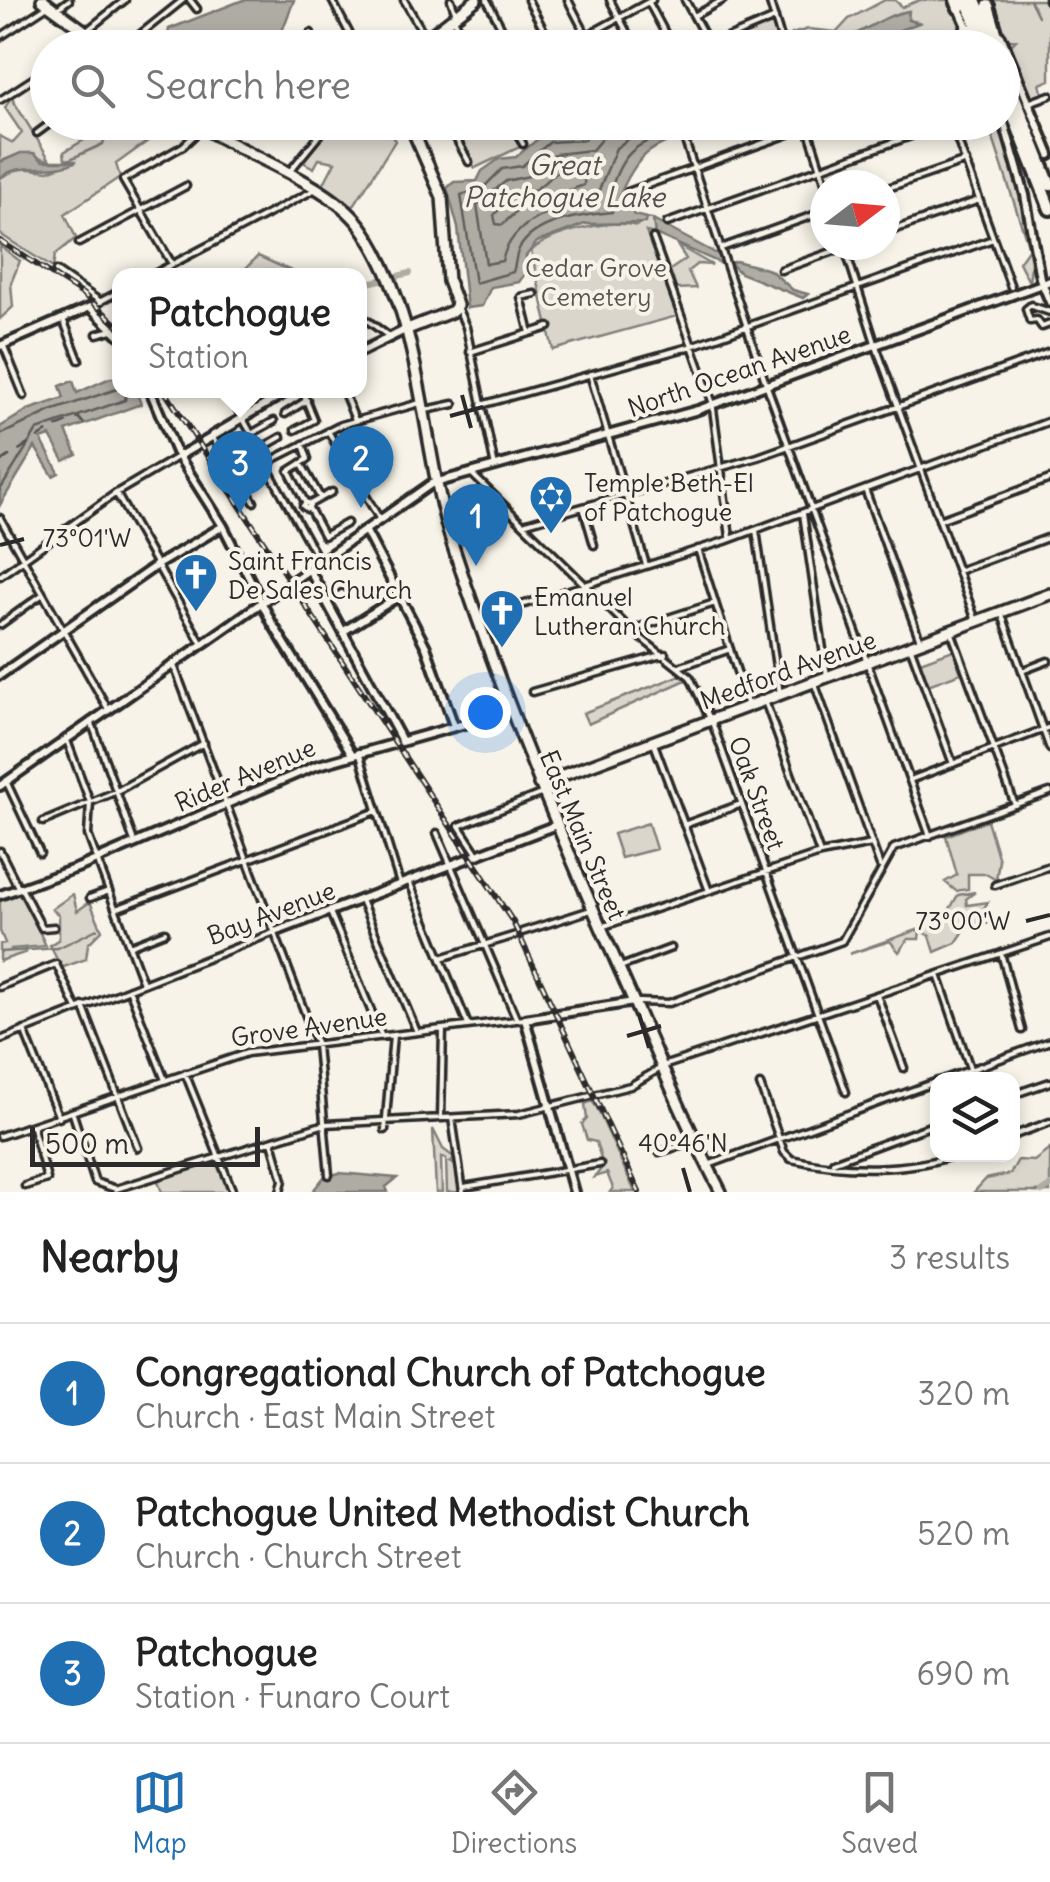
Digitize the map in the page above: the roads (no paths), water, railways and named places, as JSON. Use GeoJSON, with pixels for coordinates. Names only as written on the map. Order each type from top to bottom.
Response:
{"type":"FeatureCollection","features":[{"type":"Feature","properties":{"kind":"highway"},"geometry":{"type":"LineString","coordinates":[[974,0],[990,30]]}},
{"type":"Feature","properties":{"kind":"highway"},"geometry":{"type":"LineString","coordinates":[[959,2],[975,30]]}},
{"type":"Feature","properties":{"kind":"highway"},"geometry":{"type":"LineString","coordinates":[[986,3],[994,30]]}},
{"type":"Feature","properties":{"kind":"highway"},"geometry":{"type":"LineString","coordinates":[[1020,110],[1050,185]]}},
{"type":"Feature","properties":{"kind":"highway"},"geometry":{"type":"LineString","coordinates":[[1020,134],[1050,209]]}},
{"type":"Feature","properties":{"kind":"main road"},"geometry":{"type":"LineString","coordinates":[[436,30],[476,0]]}},
{"type":"Feature","properties":{"kind":"main road"},"geometry":{"type":"LineString","coordinates":[[50,5],[88,30]]}},
{"type":"Feature","properties":{"kind":"main road","name":"East Main Street"},"geometry":{"type":"LineString","coordinates":[[221,140],[314,190],[355,219],[391,282],[405,330],[436,482],[511,711],[592,910],[721,1192]]}},
{"type":"Feature","properties":{"kind":"main road"},"geometry":{"type":"LineString","coordinates":[[405,330],[450,306],[442,218],[433,172],[418,140]]}},
{"type":"Feature","properties":{"kind":"main road","name":"Medford Avenue"},"geometry":{"type":"LineString","coordinates":[[541,788],[653,741],[1050,594]]}},
{"type":"Feature","properties":{"kind":"street"},"geometry":{"type":"LineString","coordinates":[[0,37],[50,5],[69,0]]}},
{"type":"Feature","properties":{"kind":"street"},"geometry":{"type":"LineString","coordinates":[[96,30],[126,0]]}},
{"type":"Feature","properties":{"kind":"street"},"geometry":{"type":"LineString","coordinates":[[146,30],[183,0]]}},
{"type":"Feature","properties":{"kind":"street"},"geometry":{"type":"LineString","coordinates":[[190,0],[197,9]]}},
{"type":"Feature","properties":{"kind":"street"},"geometry":{"type":"LineString","coordinates":[[332,0],[348,30]]}},
{"type":"Feature","properties":{"kind":"street"},"geometry":{"type":"LineString","coordinates":[[404,0],[415,30]]}},
{"type":"Feature","properties":{"kind":"street"},"geometry":{"type":"LineString","coordinates":[[451,0],[460,30]]}},
{"type":"Feature","properties":{"kind":"street"},"geometry":{"type":"LineString","coordinates":[[487,0],[503,30]]}},
{"type":"Feature","properties":{"kind":"street"},"geometry":{"type":"LineString","coordinates":[[528,0],[543,30]]}},
{"type":"Feature","properties":{"kind":"street"},"geometry":{"type":"LineString","coordinates":[[568,0],[584,30]]}},
{"type":"Feature","properties":{"kind":"street"},"geometry":{"type":"LineString","coordinates":[[610,0],[625,30]]}},
{"type":"Feature","properties":{"kind":"street"},"geometry":{"type":"LineString","coordinates":[[686,0],[702,30]]}},
{"type":"Feature","properties":{"kind":"street"},"geometry":{"type":"LineString","coordinates":[[694,16],[723,0]]}},
{"type":"Feature","properties":{"kind":"street"},"geometry":{"type":"LineString","coordinates":[[769,0],[779,30]]}},
{"type":"Feature","properties":{"kind":"street"},"geometry":{"type":"LineString","coordinates":[[598,30],[649,1],[664,30]]}},
{"type":"Feature","properties":{"kind":"street"},"geometry":{"type":"LineString","coordinates":[[959,2],[968,28]]}},
{"type":"Feature","properties":{"kind":"street"},"geometry":{"type":"LineString","coordinates":[[986,3],[997,30]]}},
{"type":"Feature","properties":{"kind":"street"},"geometry":{"type":"LineString","coordinates":[[742,30],[775,18]]}},
{"type":"Feature","properties":{"kind":"street"},"geometry":{"type":"LineString","coordinates":[[0,100],[30,81]]}},
{"type":"Feature","properties":{"kind":"street"},"geometry":{"type":"LineString","coordinates":[[1020,83],[1050,155]]}},
{"type":"Feature","properties":{"kind":"street"},"geometry":{"type":"LineString","coordinates":[[1028,102],[1050,96]]}},
{"type":"Feature","properties":{"kind":"street"},"geometry":{"type":"LineString","coordinates":[[1041,133],[1050,130]]}},
{"type":"Feature","properties":{"kind":"street"},"geometry":{"type":"LineString","coordinates":[[172,264],[122,180],[187,140]]}},
{"type":"Feature","properties":{"kind":"street"},"geometry":{"type":"LineString","coordinates":[[288,175],[314,140]]}},
{"type":"Feature","properties":{"kind":"street"},"geometry":{"type":"LineString","coordinates":[[456,140],[468,162]]}},
{"type":"Feature","properties":{"kind":"street"},"geometry":{"type":"LineString","coordinates":[[521,140],[523,144]]}},
{"type":"Feature","properties":{"kind":"street"},"geometry":{"type":"LineString","coordinates":[[628,192],[768,140]]}},
{"type":"Feature","properties":{"kind":"street"},"geometry":{"type":"LineString","coordinates":[[812,140],[820,168]]}},
{"type":"Feature","properties":{"kind":"street"},"geometry":{"type":"LineString","coordinates":[[668,223],[900,140]]}},
{"type":"Feature","properties":{"kind":"street"},"geometry":{"type":"LineString","coordinates":[[958,140],[1013,290]]}},
{"type":"Feature","properties":{"kind":"street"},"geometry":{"type":"LineString","coordinates":[[1009,140],[1046,283],[1048,307],[1032,305],[1042,328],[1050,324]]}},
{"type":"Feature","properties":{"kind":"street"},"geometry":{"type":"LineString","coordinates":[[686,144],[788,446],[930,836]]}},
{"type":"Feature","properties":{"kind":"street"},"geometry":{"type":"LineString","coordinates":[[900,184],[966,160]]}},
{"type":"Feature","properties":{"kind":"street"},"geometry":{"type":"LineString","coordinates":[[79,243],[186,186]]}},
{"type":"Feature","properties":{"kind":"street"},"geometry":{"type":"LineString","coordinates":[[165,268],[314,190]]}},
{"type":"Feature","properties":{"kind":"street"},"geometry":{"type":"LineString","coordinates":[[900,228],[980,200]]}},
{"type":"Feature","properties":{"kind":"street"},"geometry":{"type":"LineString","coordinates":[[720,249],[810,216]]}},
{"type":"Feature","properties":{"kind":"street"},"geometry":{"type":"LineString","coordinates":[[653,238],[712,404],[730,539]]}},
{"type":"Feature","properties":{"kind":"street"},"geometry":{"type":"LineString","coordinates":[[481,405],[692,346],[993,240]]}},
{"type":"Feature","properties":{"kind":"street"},"geometry":{"type":"LineString","coordinates":[[782,270],[810,260]]}},
{"type":"Feature","properties":{"kind":"street"},"geometry":{"type":"LineString","coordinates":[[850,260],[876,346],[976,622]]}},
{"type":"Feature","properties":{"kind":"street"},"geometry":{"type":"LineString","coordinates":[[56,271],[101,302]]}},
{"type":"Feature","properties":{"kind":"street","name":"North Ocean Avenue"},"geometry":{"type":"LineString","coordinates":[[3,783],[436,482],[712,404],[876,346],[1013,290],[1046,283]]}},
{"type":"Feature","properties":{"kind":"street"},"geometry":{"type":"LineString","coordinates":[[530,333],[522,297],[535,294]]}},
{"type":"Feature","properties":{"kind":"street"},"geometry":{"type":"LineString","coordinates":[[24,396],[1,345],[112,296]]}},
{"type":"Feature","properties":{"kind":"street"},"geometry":{"type":"LineString","coordinates":[[90,306],[112,327]]}},
{"type":"Feature","properties":{"kind":"street"},"geometry":{"type":"LineString","coordinates":[[450,306],[467,337],[496,467]]}},
{"type":"Feature","properties":{"kind":"street"},"geometry":{"type":"LineString","coordinates":[[63,318],[80,360]]}},
{"type":"Feature","properties":{"kind":"street"},"geometry":{"type":"LineString","coordinates":[[367,319],[391,338]]}},
{"type":"Feature","properties":{"kind":"street"},"geometry":{"type":"LineString","coordinates":[[470,352],[549,328]]}},
{"type":"Feature","properties":{"kind":"street"},"geometry":{"type":"LineString","coordinates":[[367,349],[405,330]]}},
{"type":"Feature","properties":{"kind":"street"},"geometry":{"type":"LineString","coordinates":[[97,334],[112,332]]}},
{"type":"Feature","properties":{"kind":"street"},"geometry":{"type":"LineString","coordinates":[[523,524],[720,469],[1050,352]]}},
{"type":"Feature","properties":{"kind":"street"},"geometry":{"type":"LineString","coordinates":[[590,374],[646,566]]}},
{"type":"Feature","properties":{"kind":"street"},"geometry":{"type":"LineString","coordinates":[[153,398],[178,456],[222,526],[260,601],[355,753],[404,883],[441,958],[468,1026]]}},
{"type":"Feature","properties":{"kind":"street"},"geometry":{"type":"LineString","coordinates":[[231,398],[319,562]]}},
{"type":"Feature","properties":{"kind":"street"},"geometry":{"type":"LineString","coordinates":[[233,402],[238,398]]}},
{"type":"Feature","properties":{"kind":"street"},"geometry":{"type":"LineString","coordinates":[[0,576],[116,493],[276,398]]}},
{"type":"Feature","properties":{"kind":"street"},"geometry":{"type":"LineString","coordinates":[[346,398],[355,420]]}},
{"type":"Feature","properties":{"kind":"street"},"geometry":{"type":"LineString","coordinates":[[284,414],[307,400],[314,420],[295,430]]}},
{"type":"Feature","properties":{"kind":"street"},"geometry":{"type":"LineString","coordinates":[[230,482],[355,420],[454,404]]}},
{"type":"Feature","properties":{"kind":"street"},"geometry":{"type":"LineString","coordinates":[[251,434],[274,421]]}},
{"type":"Feature","properties":{"kind":"street"},"geometry":{"type":"LineString","coordinates":[[480,618],[803,514],[1050,421]]}},
{"type":"Feature","properties":{"kind":"street"},"geometry":{"type":"LineString","coordinates":[[328,431],[380,520]]}},
{"type":"Feature","properties":{"kind":"street"},"geometry":{"type":"LineString","coordinates":[[212,436],[254,502]]}},
{"type":"Feature","properties":{"kind":"street"},"geometry":{"type":"LineString","coordinates":[[260,449],[281,437]]}},
{"type":"Feature","properties":{"kind":"street"},"geometry":{"type":"LineString","coordinates":[[302,444],[309,457],[288,471],[324,536],[347,523]]}},
{"type":"Feature","properties":{"kind":"street"},"geometry":{"type":"LineString","coordinates":[[301,463],[320,498]]}},
{"type":"Feature","properties":{"kind":"street","name":"Oak Street"},"geometry":{"type":"LineString","coordinates":[[471,473],[631,630],[692,680],[711,720],[846,1092]]}},
{"type":"Feature","properties":{"kind":"street"},"geometry":{"type":"LineString","coordinates":[[939,520],[1050,479]]}},
{"type":"Feature","properties":{"kind":"street"},"geometry":{"type":"LineString","coordinates":[[866,490],[953,764]]}},
{"type":"Feature","properties":{"kind":"street"},"geometry":{"type":"LineString","coordinates":[[292,512],[332,492]]}},
{"type":"Feature","properties":{"kind":"street"},"geometry":{"type":"LineString","coordinates":[[116,493],[202,644]]}},
{"type":"Feature","properties":{"kind":"street"},"geometry":{"type":"LineString","coordinates":[[583,507],[594,545]]}},
{"type":"Feature","properties":{"kind":"street"},"geometry":{"type":"LineString","coordinates":[[803,514],[827,676]]}},
{"type":"Feature","properties":{"kind":"street"},"geometry":{"type":"LineString","coordinates":[[0,518],[108,709]]}},
{"type":"Feature","properties":{"kind":"street"},"geometry":{"type":"LineString","coordinates":[[0,675],[157,565],[222,526]]}},
{"type":"Feature","properties":{"kind":"street"},"geometry":{"type":"LineString","coordinates":[[365,530],[426,647],[454,726]]}},
{"type":"Feature","properties":{"kind":"street"},"geometry":{"type":"LineString","coordinates":[[756,530],[780,694]]}},
{"type":"Feature","properties":{"kind":"street"},"geometry":{"type":"LineString","coordinates":[[958,571],[1050,537]]}},
{"type":"Feature","properties":{"kind":"street"},"geometry":{"type":"LineString","coordinates":[[698,549],[748,706]]}},
{"type":"Feature","properties":{"kind":"street"},"geometry":{"type":"LineString","coordinates":[[309,569],[402,741]]}},
{"type":"Feature","properties":{"kind":"street"},"geometry":{"type":"LineString","coordinates":[[327,602],[342,593]]}},
{"type":"Feature","properties":{"kind":"street"},"geometry":{"type":"LineString","coordinates":[[0,625],[43,594]]}},
{"type":"Feature","properties":{"kind":"street"},"geometry":{"type":"LineString","coordinates":[[344,631],[399,596]]}},
{"type":"Feature","properties":{"kind":"street"},"geometry":{"type":"LineString","coordinates":[[631,630],[715,603]]}},
{"type":"Feature","properties":{"kind":"street"},"geometry":{"type":"LineString","coordinates":[[1001,612],[1050,749]]}},
{"type":"Feature","properties":{"kind":"street"},"geometry":{"type":"LineString","coordinates":[[951,631],[1015,805]]}},
{"type":"Feature","properties":{"kind":"street"},"geometry":{"type":"LineString","coordinates":[[678,666],[730,649]]}},
{"type":"Feature","properties":{"kind":"street"},"geometry":{"type":"LineString","coordinates":[[532,692],[665,654]]}},
{"type":"Feature","properties":{"kind":"street"},"geometry":{"type":"LineString","coordinates":[[1022,670],[1048,661]]}},
{"type":"Feature","properties":{"kind":"street"},"geometry":{"type":"LineString","coordinates":[[173,663],[318,1045],[329,1175]]}},
{"type":"Feature","properties":{"kind":"street"},"geometry":{"type":"LineString","coordinates":[[814,681],[880,866]]}},
{"type":"Feature","properties":{"kind":"street"},"geometry":{"type":"LineString","coordinates":[[764,700],[820,854]]}},
{"type":"Feature","properties":{"kind":"street","name":"Rider Avenue"},"geometry":{"type":"LineString","coordinates":[[0,895],[97,860],[355,753],[511,711]]}},
{"type":"Feature","properties":{"kind":"street"},"geometry":{"type":"LineString","coordinates":[[92,721],[135,844]]}},
{"type":"Feature","properties":{"kind":"street"},"geometry":{"type":"LineString","coordinates":[[910,780],[1050,727]]}},
{"type":"Feature","properties":{"kind":"street"},"geometry":{"type":"LineString","coordinates":[[66,738],[90,802],[87,830],[144,984]]}},
{"type":"Feature","properties":{"kind":"street"},"geometry":{"type":"LineString","coordinates":[[653,741],[709,891]]}},
{"type":"Feature","properties":{"kind":"street"},"geometry":{"type":"LineString","coordinates":[[44,822],[116,791],[204,743]]}},
{"type":"Feature","properties":{"kind":"street"},"geometry":{"type":"LineString","coordinates":[[3,783],[40,853]]}},
{"type":"Feature","properties":{"kind":"street"},"geometry":{"type":"LineString","coordinates":[[478,855],[459,826],[541,788]]}},
{"type":"Feature","properties":{"kind":"street"},"geometry":{"type":"LineString","coordinates":[[875,854],[1050,792]]}},
{"type":"Feature","properties":{"kind":"street"},"geometry":{"type":"LineString","coordinates":[[684,824],[742,804]]}},
{"type":"Feature","properties":{"kind":"street"},"geometry":{"type":"LineString","coordinates":[[116,909],[377,810]]}},
{"type":"Feature","properties":{"kind":"street","name":"Bay Avenue"},"geometry":{"type":"LineString","coordinates":[[0,1040],[556,825]]}},
{"type":"Feature","properties":{"kind":"street"},"geometry":{"type":"LineString","coordinates":[[437,833],[521,1020],[574,1192]]}},
{"type":"Feature","properties":{"kind":"street"},"geometry":{"type":"LineString","coordinates":[[600,927],[820,854],[872,844]]}},
{"type":"Feature","properties":{"kind":"street"},"geometry":{"type":"LineString","coordinates":[[634,1002],[669,1003],[842,941],[880,866],[894,848]]}},
{"type":"Feature","properties":{"kind":"street"},"geometry":{"type":"LineString","coordinates":[[0,851],[42,928],[54,926]]}},
{"type":"Feature","properties":{"kind":"street"},"geometry":{"type":"LineString","coordinates":[[995,885],[1050,866]]}},
{"type":"Feature","properties":{"kind":"street"},"geometry":{"type":"LineString","coordinates":[[90,898],[109,891]]}},
{"type":"Feature","properties":{"kind":"street"},"geometry":{"type":"LineString","coordinates":[[361,900],[417,1032]]}},
{"type":"Feature","properties":{"kind":"street"},"geometry":{"type":"LineString","coordinates":[[441,958],[592,910]]}},
{"type":"Feature","properties":{"kind":"street"},"geometry":{"type":"LineString","coordinates":[[330,912],[382,1037]]}},
{"type":"Feature","properties":{"kind":"street"},"geometry":{"type":"LineString","coordinates":[[130,946],[165,932]]}},
{"type":"Feature","properties":{"kind":"street"},"geometry":{"type":"LineString","coordinates":[[72,1114],[94,1182],[102,1188],[116,1189],[325,1124],[519,1114],[632,1085],[662,1067],[1050,937]]}},
{"type":"Feature","properties":{"kind":"street"},"geometry":{"type":"LineString","coordinates":[[618,968],[671,948]]}},
{"type":"Feature","properties":{"kind":"street"},"geometry":{"type":"LineString","coordinates":[[1001,953],[1022,1030]]}},
{"type":"Feature","properties":{"kind":"street"},"geometry":{"type":"LineString","coordinates":[[0,987],[56,964],[80,1008],[138,1148]]}},
{"type":"Feature","properties":{"kind":"street"},"geometry":{"type":"LineString","coordinates":[[938,975],[971,1072]]}},
{"type":"Feature","properties":{"kind":"street"},"geometry":{"type":"LineString","coordinates":[[129,989],[165,1080]]}},
{"type":"Feature","properties":{"kind":"street"},"geometry":{"type":"LineString","coordinates":[[877,995],[904,1068]]}},
{"type":"Feature","properties":{"kind":"street","name":"Grove Avenue"},"geometry":{"type":"LineString","coordinates":[[0,1136],[247,1053],[521,1020],[634,1002]]}},
{"type":"Feature","properties":{"kind":"street"},"geometry":{"type":"LineString","coordinates":[[24,1030],[60,1118]]}},
{"type":"Feature","properties":{"kind":"street"},"geometry":{"type":"LineString","coordinates":[[441,1118],[443,1030]]}},
{"type":"Feature","properties":{"kind":"street"},"geometry":{"type":"LineString","coordinates":[[385,1130],[393,1035]]}},
{"type":"Feature","properties":{"kind":"street"},"geometry":{"type":"LineString","coordinates":[[962,1072],[1050,1040]]}},
{"type":"Feature","properties":{"kind":"street"},"geometry":{"type":"LineString","coordinates":[[185,1073],[233,1192]]}},
{"type":"Feature","properties":{"kind":"street"},"geometry":{"type":"LineString","coordinates":[[1020,1092],[1050,1082]]}},
{"type":"Feature","properties":{"kind":"street"},"geometry":{"type":"LineString","coordinates":[[707,1166],[930,1084]]}},
{"type":"Feature","properties":{"kind":"street"},"geometry":{"type":"LineString","coordinates":[[760,1085],[779,1139],[791,1158],[829,1164],[916,1166],[930,1162]]}},
{"type":"Feature","properties":{"kind":"street"},"geometry":{"type":"LineString","coordinates":[[452,1118],[464,1190],[600,1164]]}},
{"type":"Feature","properties":{"kind":"street"},"geometry":{"type":"LineString","coordinates":[[1020,1133],[1050,1122]]}},
{"type":"Feature","properties":{"kind":"street"},"geometry":{"type":"LineString","coordinates":[[829,1164],[930,1126]]}},
{"type":"Feature","properties":{"kind":"street"},"geometry":{"type":"LineString","coordinates":[[25,1186],[47,1179],[33,1128]]}},
{"type":"Feature","properties":{"kind":"street"},"geometry":{"type":"LineString","coordinates":[[272,1142],[283,1180],[280,1192]]}},
{"type":"Feature","properties":{"kind":"street"},"geometry":{"type":"LineString","coordinates":[[659,1152],[695,1142]]}},
{"type":"Feature","properties":{"kind":"water"},"geometry":{"type":"Polygon","coordinates":[[[243,0],[294,0],[283,30],[169,29],[243,0]]]}},
{"type":"Feature","properties":{"kind":"water"},"geometry":{"type":"Polygon","coordinates":[[[908,11],[908,20],[919,23],[900,30],[863,30],[882,20],[908,11]]]}},
{"type":"Feature","properties":{"kind":"water","name":"Great Patchogue Lake"},"geometry":{"type":"Polygon","coordinates":[[[537,140],[673,140],[646,154],[619,197],[634,215],[646,218],[645,223],[585,224],[537,242],[526,256],[527,271],[519,282],[491,287],[482,306],[467,308],[458,228],[447,188],[454,182],[477,181],[482,171],[499,159],[516,157],[537,140]]]}},
{"type":"Feature","properties":{"kind":"water"},"geometry":{"type":"Polygon","coordinates":[[[21,153],[34,153],[43,161],[77,161],[17,170],[0,178],[0,162],[21,153]]]}},
{"type":"Feature","properties":{"kind":"water"},"geometry":{"type":"Polygon","coordinates":[[[653,220],[719,255],[722,264],[655,234],[653,220]]]}},
{"type":"Feature","properties":{"kind":"water"},"geometry":{"type":"Polygon","coordinates":[[[736,261],[770,270],[793,290],[808,294],[803,298],[740,273],[730,263],[736,261]]]}},
{"type":"Feature","properties":{"kind":"water"},"geometry":{"type":"Polygon","coordinates":[[[112,378],[112,398],[139,398],[141,404],[66,431],[77,455],[64,461],[50,436],[41,439],[59,473],[53,476],[35,447],[0,505],[0,427],[28,410],[64,398],[60,386],[73,381],[77,393],[112,378]]]}},
{"type":"Feature","properties":{"kind":"water"},"geometry":{"type":"Polygon","coordinates":[[[339,1173],[397,1178],[386,1187],[388,1192],[312,1192],[324,1177],[339,1173]]]}},
{"type":"Feature","properties":{"kind":"waterway"},"geometry":{"type":"LineString","coordinates":[[1030,0],[1038,16]]}},
{"type":"Feature","properties":{"kind":"waterway"},"geometry":{"type":"LineString","coordinates":[[66,161],[104,140]]}},
{"type":"Feature","properties":{"kind":"waterway"},"geometry":{"type":"LineString","coordinates":[[367,283],[410,273]]}},
{"type":"Feature","properties":{"kind":"waterway"},"geometry":{"type":"LineString","coordinates":[[0,952],[58,948],[97,929]]}},
{"type":"Feature","properties":{"kind":"waterway"},"geometry":{"type":"LineString","coordinates":[[1042,1192],[1050,1186]]}},
{"type":"Feature","properties":{"kind":"waterway"},"geometry":{"type":"LineString","coordinates":[[1034,1192],[1046,1192]]}},
{"type":"Feature","properties":{"kind":"railway"},"geometry":{"type":"LineString","coordinates":[[0,241],[84,295],[112,320]]}},
{"type":"Feature","properties":{"kind":"railway"},"geometry":{"type":"LineString","coordinates":[[169,398],[513,922],[639,1192]]}},
{"type":"Feature","properties":{"kind":"place","name":"Patchogue United Methodist Church"},"geometry":{"type":"Point","coordinates":[361,508]}},
{"type":"Feature","properties":{"kind":"place","name":"Patchogue"},"geometry":{"type":"Point","coordinates":[240,513]}},
{"type":"Feature","properties":{"kind":"place","name":"Temple Beth-El of Patchogue"},"geometry":{"type":"Point","coordinates":[551,535]}},
{"type":"Feature","properties":{"kind":"place","name":"Congregational Church of Patchogue"},"geometry":{"type":"Point","coordinates":[476,566]}},
{"type":"Feature","properties":{"kind":"place","name":"Saint Francis De Sales Church"},"geometry":{"type":"Point","coordinates":[196,613]}},
{"type":"Feature","properties":{"kind":"place","name":"Emanuel Lutheran Church"},"geometry":{"type":"Point","coordinates":[502,649]}},
{"type":"Feature","properties":{"kind":"park label","name":"Cedar Grove Cemetery"},"geometry":{"type":"Point","coordinates":[596,282]}}]}
